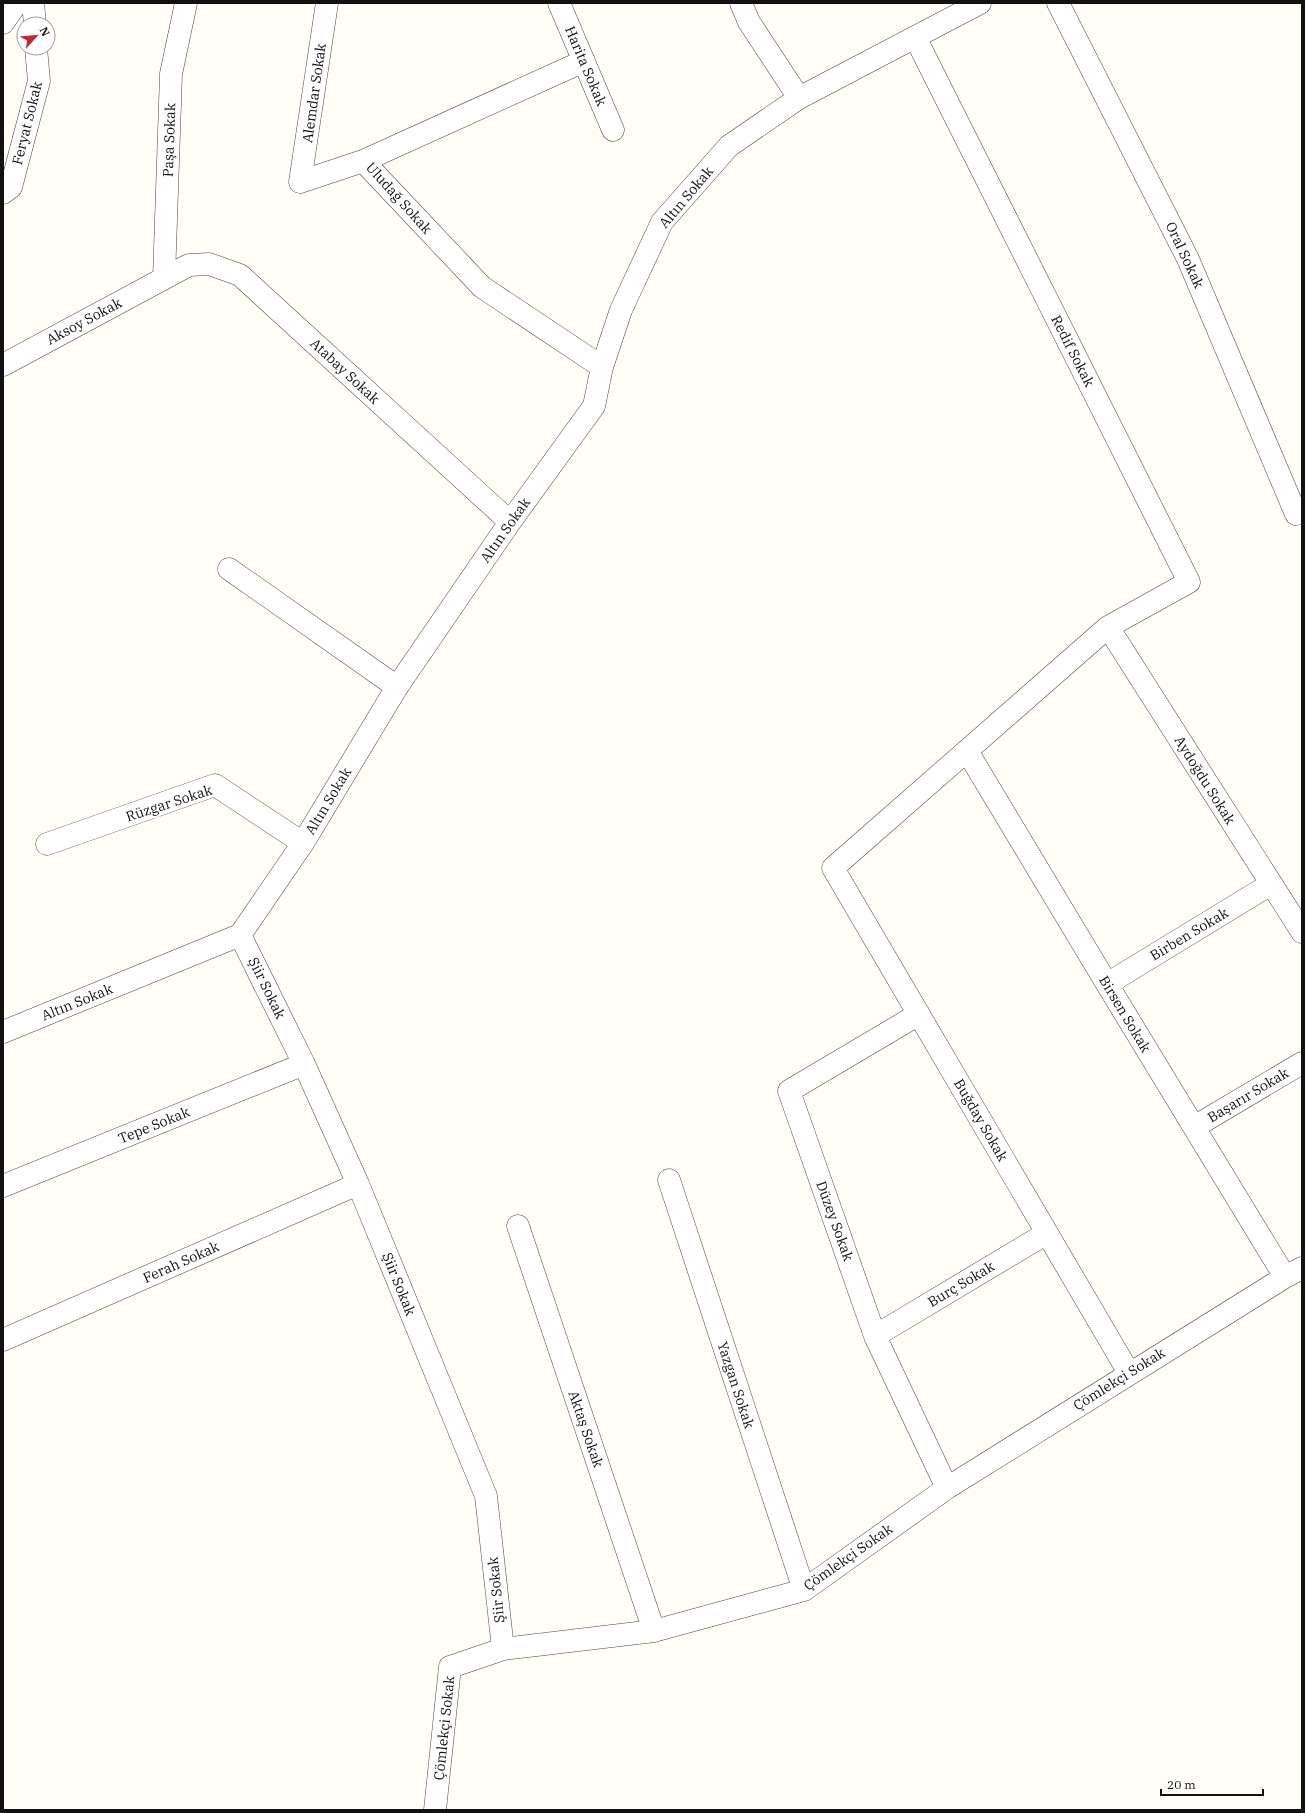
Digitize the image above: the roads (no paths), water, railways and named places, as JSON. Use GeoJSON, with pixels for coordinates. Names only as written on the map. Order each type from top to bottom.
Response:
{"type":"FeatureCollection","features":[{"type":"Feature","properties":{"kind":"street"},"geometry":{"type":"LineString","coordinates":[[3,23],[17,3]]}},
{"type":"Feature","properties":{"kind":"street"},"geometry":{"type":"LineString","coordinates":[[33,3],[34,16]]}},
{"type":"Feature","properties":{"kind":"street","name":"Paşa Sokak"},"geometry":{"type":"LineString","coordinates":[[164,278],[171,74],[186,3]]}},
{"type":"Feature","properties":{"kind":"street","name":"Alemdar Sokak"},"geometry":{"type":"LineString","coordinates":[[327,3],[300,182],[364,161]]}},
{"type":"Feature","properties":{"kind":"street","name":"Harita Sokak"},"geometry":{"type":"LineString","coordinates":[[559,3],[614,130]]}},
{"type":"Feature","properties":{"kind":"street"},"geometry":{"type":"LineString","coordinates":[[741,3],[750,22],[799,98]]}},
{"type":"Feature","properties":{"kind":"street","name":"Altın Sokak"},"geometry":{"type":"LineString","coordinates":[[3,1032],[240,935],[303,843],[397,687],[510,522],[594,406],[602,367],[622,310],[662,222],[729,146],[799,98],[980,3]]}},
{"type":"Feature","properties":{"kind":"street","name":"Oral Sokak"},"geometry":{"type":"LineString","coordinates":[[1058,3],[1188,259],[1296,514]]}},
{"type":"Feature","properties":{"kind":"street","name":"Redif Sokak"},"geometry":{"type":"LineString","coordinates":[[915,37],[1189,582],[1108,627]]}},
{"type":"Feature","properties":{"kind":"street","name":"Feryat Sokak"},"geometry":{"type":"LineString","coordinates":[[3,193],[11,187],[39,81],[37,56]]}},
{"type":"Feature","properties":{"kind":"street","name":"Uludağ Sokak"},"geometry":{"type":"LineString","coordinates":[[584,61],[364,161],[482,287],[602,367]]}},
{"type":"Feature","properties":{"kind":"street","name":"Atabay Sokak"},"geometry":{"type":"LineString","coordinates":[[164,278],[189,265],[209,264],[240,275],[510,522]]}},
{"type":"Feature","properties":{"kind":"street","name":"Aksoy Sokak"},"geometry":{"type":"LineString","coordinates":[[3,365],[164,278]]}},
{"type":"Feature","properties":{"kind":"street"},"geometry":{"type":"LineString","coordinates":[[230,569],[397,687]]}},
{"type":"Feature","properties":{"kind":"street"},"geometry":{"type":"LineString","coordinates":[[967,751],[1108,627]]}},
{"type":"Feature","properties":{"kind":"street","name":"Aydoğdu Sokak"},"geometry":{"type":"LineString","coordinates":[[1108,627],[1302,932]]}},
{"type":"Feature","properties":{"kind":"street","name":"Buğday Sokak"},"geometry":{"type":"LineString","coordinates":[[967,751],[833,868],[1129,1373]]}},
{"type":"Feature","properties":{"kind":"street","name":"Birsen Sokak"},"geometry":{"type":"LineString","coordinates":[[967,751],[1106,984],[1194,1127],[1294,1272]]}},
{"type":"Feature","properties":{"kind":"street","name":"Rüzgar Sokak"},"geometry":{"type":"LineString","coordinates":[[48,844],[215,785],[303,843]]}},
{"type":"Feature","properties":{"kind":"street","name":"Birben Sokak"},"geometry":{"type":"LineString","coordinates":[[1106,984],[1272,884]]}},
{"type":"Feature","properties":{"kind":"street","name":"Şiir Sokak"},"geometry":{"type":"LineString","coordinates":[[240,935],[304,1064],[358,1184],[486,1496],[503,1649]]}},
{"type":"Feature","properties":{"kind":"street","name":"Düzey Sokak"},"geometry":{"type":"LineString","coordinates":[[919,1014],[789,1091],[875,1336],[947,1488]]}},
{"type":"Feature","properties":{"kind":"street","name":"Başarır Sokak"},"geometry":{"type":"LineString","coordinates":[[1194,1127],[1302,1063]]}},
{"type":"Feature","properties":{"kind":"street","name":"Tepe Sokak"},"geometry":{"type":"LineString","coordinates":[[3,1186],[304,1064]]}},
{"type":"Feature","properties":{"kind":"street","name":"Yazgan Sokak"},"geometry":{"type":"LineString","coordinates":[[669,1180],[804,1590]]}},
{"type":"Feature","properties":{"kind":"street","name":"Ferah Sokak"},"geometry":{"type":"LineString","coordinates":[[3,1340],[358,1184]]}},
{"type":"Feature","properties":{"kind":"street","name":"Aktaş Sokak"},"geometry":{"type":"LineString","coordinates":[[518,1226],[654,1631]]}},
{"type":"Feature","properties":{"kind":"street","name":"Burç Sokak"},"geometry":{"type":"LineString","coordinates":[[875,1336],[1047,1233]]}},
{"type":"Feature","properties":{"kind":"street","name":"Çömlekçi Sokak"},"geometry":{"type":"LineString","coordinates":[[435,1810],[450,1667],[503,1649],[654,1631],[804,1590],[947,1488],[1129,1373],[1294,1272]]}}]}
